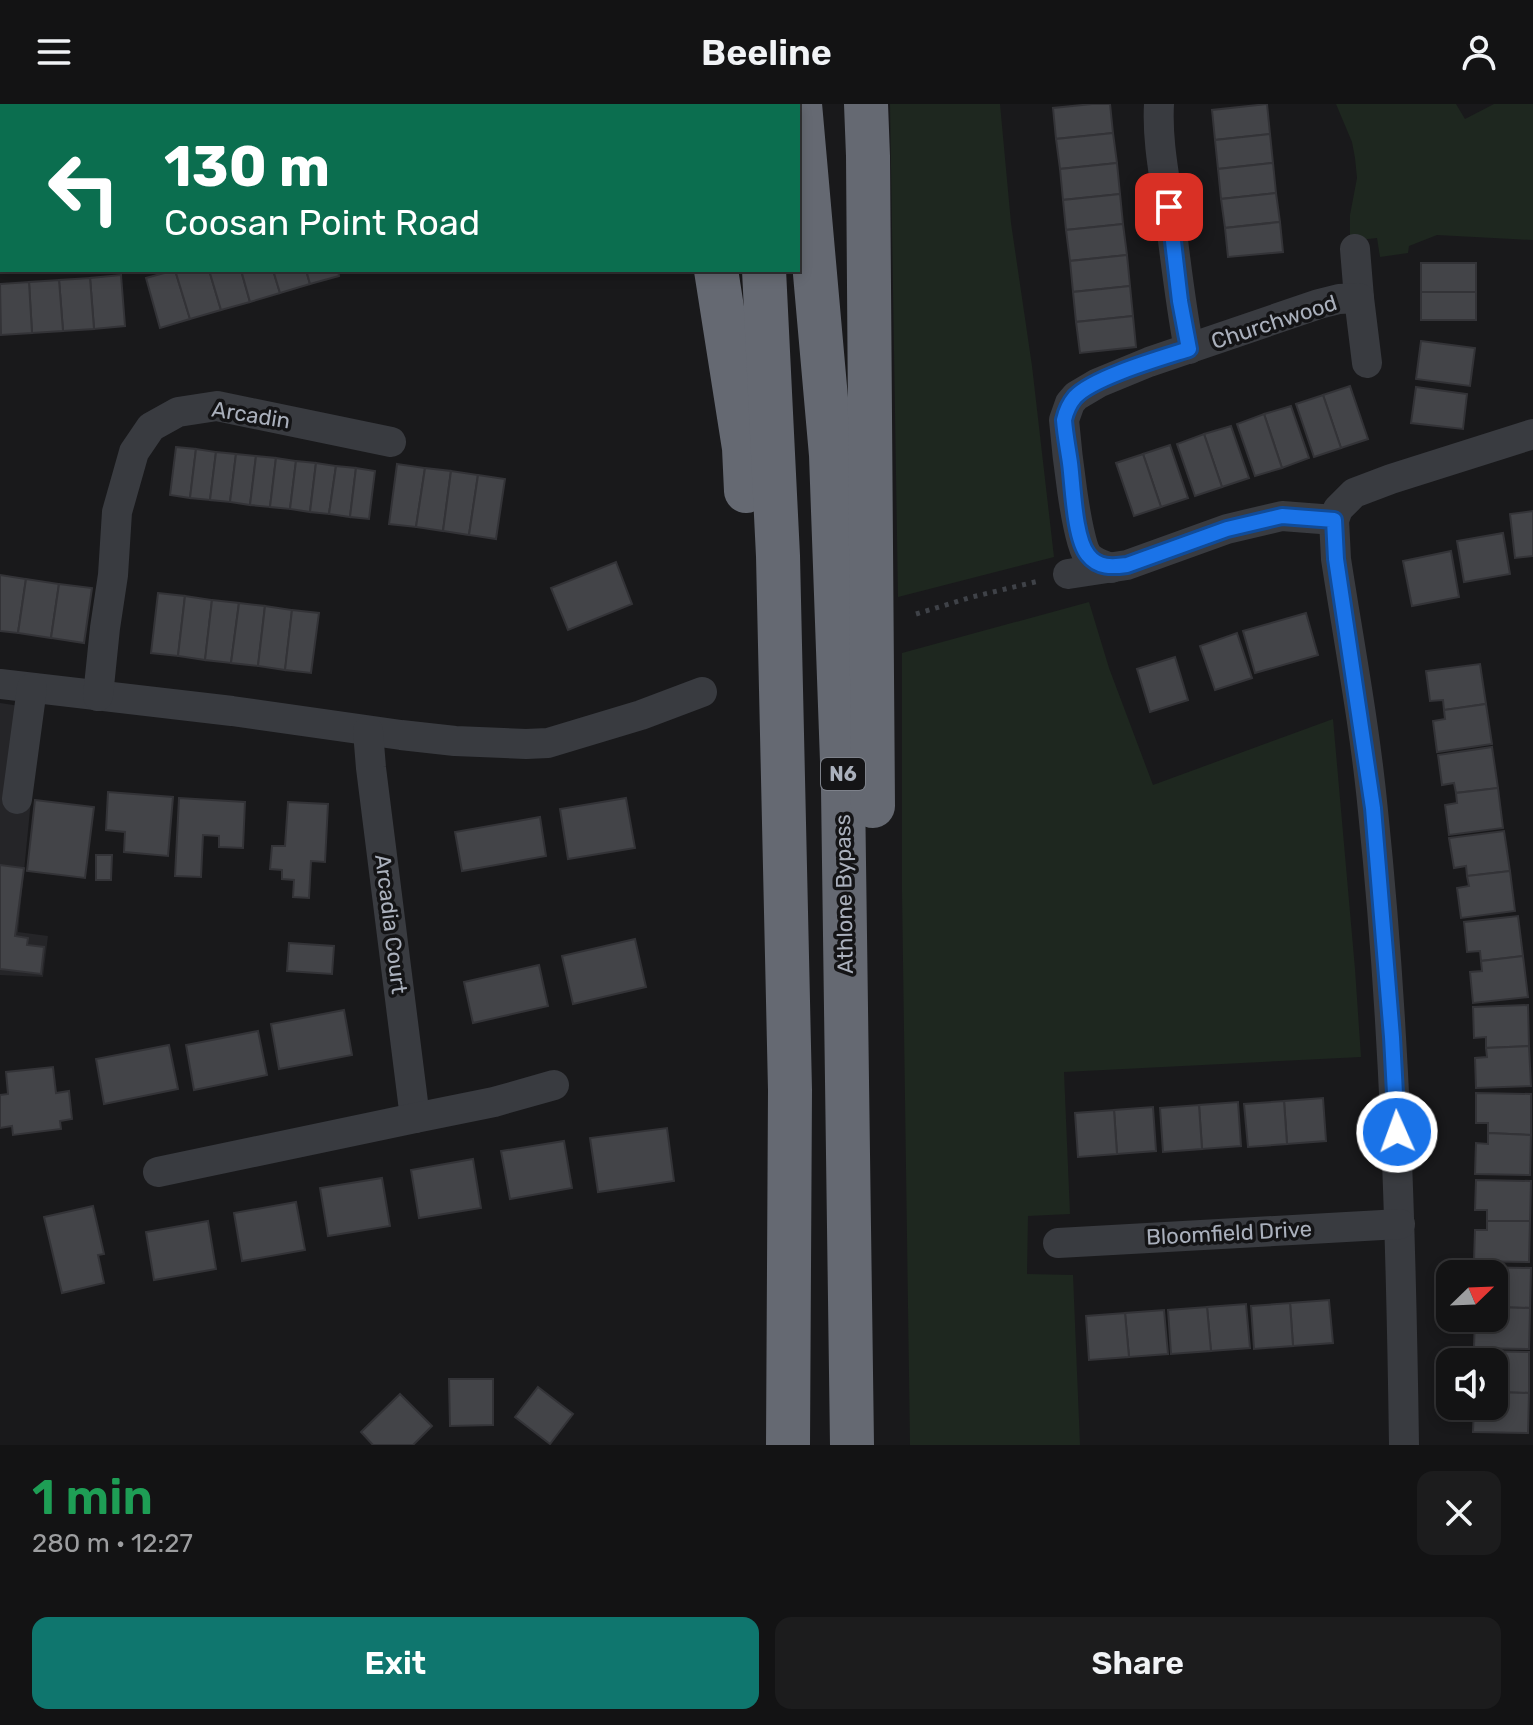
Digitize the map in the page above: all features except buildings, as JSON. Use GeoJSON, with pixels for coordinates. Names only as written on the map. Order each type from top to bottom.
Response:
{"type":"FeatureCollection","features":[{"type":"Feature","properties":{"kind":"highway","name":"Athlone Bypass"},"geometry":{"type":"LineString","coordinates":[[800,104],[831,455],[843,789],[852,1445]]}},
{"type":"Feature","properties":{"kind":"highway","name":"N6"},"geometry":{"type":"LineString","coordinates":[[850,1307],[876,1149],[866,104]]}},
{"type":"Feature","properties":{"kind":"highway"},"geometry":{"type":"LineString","coordinates":[[716,272],[744,448],[754,646],[763,975],[790,1090]]}},
{"type":"Feature","properties":{"kind":"highway"},"geometry":{"type":"LineString","coordinates":[[764,272],[778,556],[790,1090],[788,1445]]}},
{"type":"Feature","properties":{"kind":"street","name":"Churchwood"},"geometry":{"type":"LineString","coordinates":[[1159,104],[1162,159],[1189,349]]}},
{"type":"Feature","properties":{"kind":"street","name":"Churchwood"},"geometry":{"type":"LineString","coordinates":[[1355,249],[1367,363]]}},
{"type":"Feature","properties":{"kind":"street","name":"Churchwood"},"geometry":{"type":"LineString","coordinates":[[1111,568],[1089,557],[1083,548],[1077,524],[1064,420],[1076,396],[1098,383],[1149,362],[1319,304],[1359,298]]}},
{"type":"Feature","properties":{"kind":"street","name":"Arcadin"},"geometry":{"type":"LineString","coordinates":[[98,696],[113,575],[117,512],[134,452],[151,427],[178,412],[217,406],[391,442]]}},
{"type":"Feature","properties":{"kind":"street"},"geometry":{"type":"LineString","coordinates":[[1404,1445],[1400,1224],[1392,1037],[1373,808],[1336,559],[1334,520],[1338,509],[1354,493],[1533,434]]}},
{"type":"Feature","properties":{"kind":"street"},"geometry":{"type":"LineString","coordinates":[[1068,574],[1127,565],[1227,529],[1282,516],[1334,520]]}},
{"type":"Feature","properties":{"kind":"street"},"geometry":{"type":"LineString","coordinates":[[0,684],[455,741],[548,743],[641,715],[702,692]]}},
{"type":"Feature","properties":{"kind":"street"},"geometry":{"type":"LineString","coordinates":[[17,799],[32,688]]}},
{"type":"Feature","properties":{"kind":"street","name":"Arcadia Court"},"geometry":{"type":"LineString","coordinates":[[368,731],[415,1118]]}},
{"type":"Feature","properties":{"kind":"street"},"geometry":{"type":"LineString","coordinates":[[158,1172],[494,1102],[554,1085]]}},
{"type":"Feature","properties":{"kind":"street","name":"Bloomfield Drive"},"geometry":{"type":"LineString","coordinates":[[1058,1243],[1400,1224]]}},
{"type":"Feature","properties":{"kind":"path"},"geometry":{"type":"LineString","coordinates":[[916,614],[1068,574]]}},
{"type":"Feature","properties":{"kind":"shaded area"},"geometry":{"type":"Polygon","coordinates":[[[890,104],[1000,104],[1011,223],[1032,366],[1054,557],[898,597],[890,104]]]}},
{"type":"Feature","properties":{"kind":"shaded area"},"geometry":{"type":"Polygon","coordinates":[[[1336,104],[1456,104],[1465,119],[1494,104],[1533,104],[1533,240],[1437,235],[1409,246],[1408,253],[1380,257],[1377,238],[1350,241],[1350,215],[1357,178],[1355,158],[1352,142],[1336,104]]]}},
{"type":"Feature","properties":{"kind":"shaded area"},"geometry":{"type":"Polygon","coordinates":[[[1089,602],[1109,668],[1153,785],[1333,719],[1361,1057],[1064,1072],[1070,1214],[1028,1216],[1027,1274],[1073,1275],[1080,1445],[910,1445],[902,892],[902,653],[1089,602]]]}},
{"type":"Feature","properties":{"kind":"shaded area"},"geometry":{"type":"Polygon","coordinates":[[[0,703],[40,709],[18,932],[48,936],[43,977],[0,975],[0,703]]]}},
{"type":"Feature","properties":{"kind":"route"},"geometry":{"type":"LineString","coordinates":[[1169,207],[1189,349],[1098,383],[1070,403],[1064,420],[1077,524],[1083,548],[1089,557],[1111,568],[1227,529],[1282,516],[1334,520],[1336,559],[1373,808],[1397,1132]]}}]}
